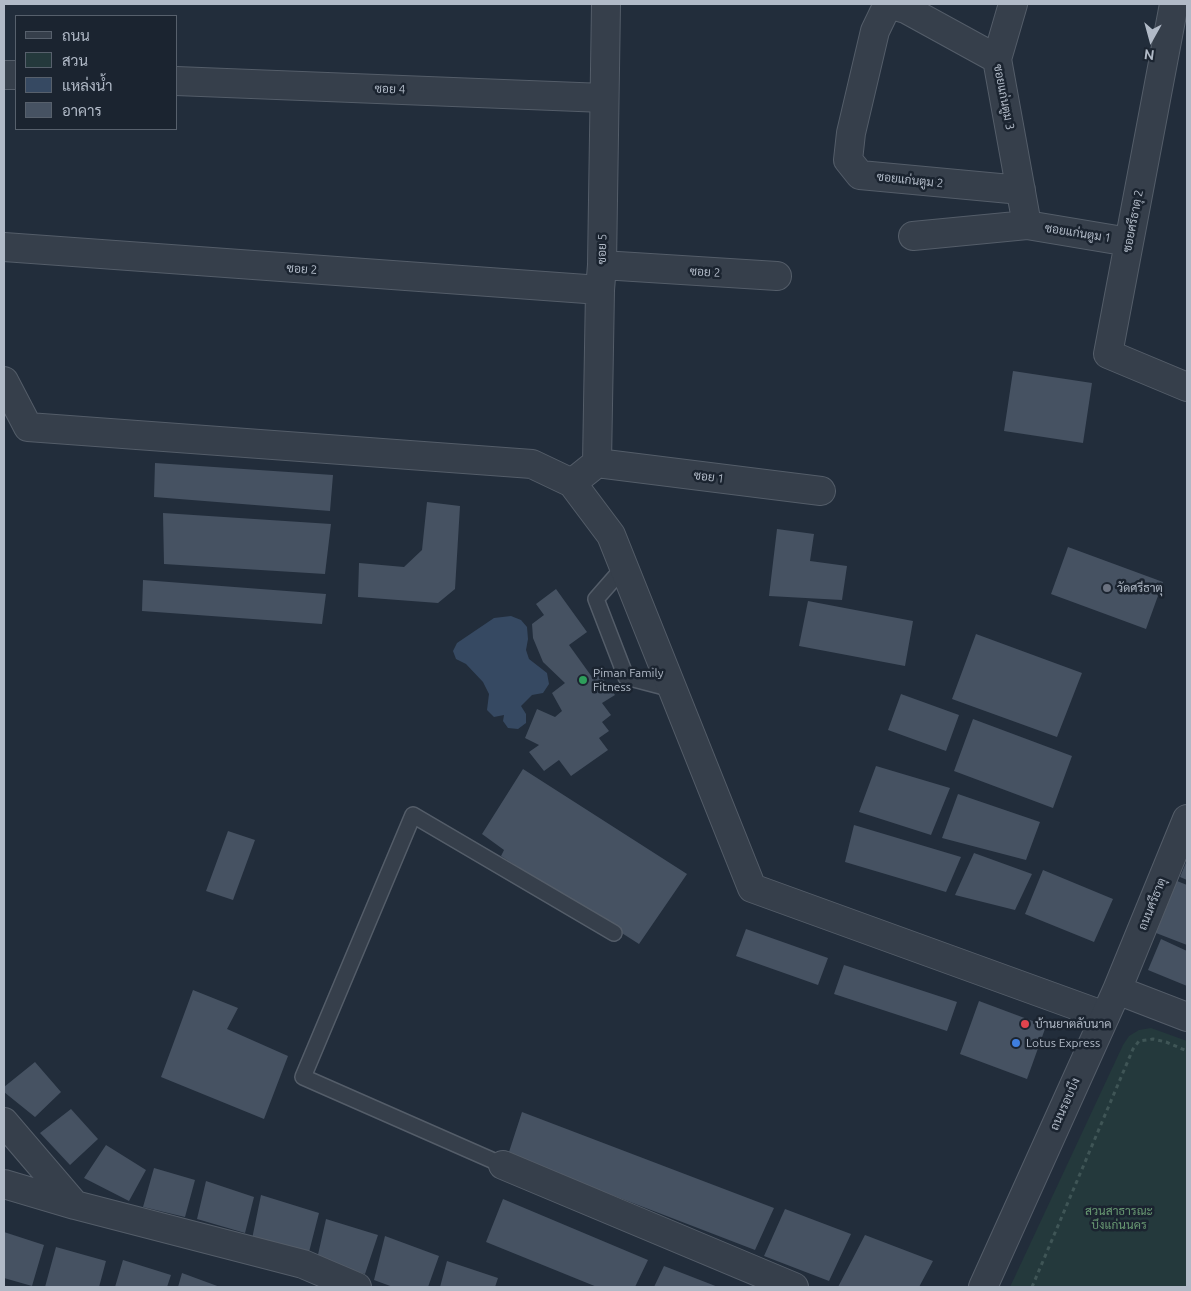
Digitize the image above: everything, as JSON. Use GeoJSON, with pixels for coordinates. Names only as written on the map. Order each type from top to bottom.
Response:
{"type":"FeatureCollection","features":[{"type":"Feature","properties":{"kind":"street","name":"ซอย 5"},"geometry":{"type":"LineString","coordinates":[[596,463],[606,4]]}},
{"type":"Feature","properties":{"kind":"street"},"geometry":{"type":"LineString","coordinates":[[997,59],[1014,4]]}},
{"type":"Feature","properties":{"kind":"street","name":"ซอยศรีธาตุ 2"},"geometry":{"type":"LineString","coordinates":[[1174,4],[1108,354],[1187,387]]}},
{"type":"Feature","properties":{"kind":"street","name":"ซอยแก่นตูม 3"},"geometry":{"type":"LineString","coordinates":[[898,5],[997,59],[1027,225]]}},
{"type":"Feature","properties":{"kind":"street","name":"ซอยแก่นตูม 2"},"geometry":{"type":"LineString","coordinates":[[898,5],[875,31],[851,133],[848,160],[860,175],[1021,190]]}},
{"type":"Feature","properties":{"kind":"street","name":"ซอย 4"},"geometry":{"type":"LineString","coordinates":[[178,81],[604,98]]}},
{"type":"Feature","properties":{"kind":"street","name":"ซอยแก่นตูม 1"},"geometry":{"type":"LineString","coordinates":[[913,236],[1027,225],[1129,242]]}},
{"type":"Feature","properties":{"kind":"street","name":"ซอย 2"},"geometry":{"type":"LineString","coordinates":[[4,247],[601,278],[777,276]]}},
{"type":"Feature","properties":{"kind":"street"},"geometry":{"type":"LineString","coordinates":[[4,381],[28,427],[532,464],[572,483],[611,534],[752,888],[1105,1016]]}},
{"type":"Feature","properties":{"kind":"street"},"geometry":{"type":"LineString","coordinates":[[572,483],[596,463]]}},
{"type":"Feature","properties":{"kind":"street","name":"ซอย 1"},"geometry":{"type":"LineString","coordinates":[[596,463],[821,491]]}},
{"type":"Feature","properties":{"kind":"street","name":"ถนนศรีธาตุ"},"geometry":{"type":"LineString","coordinates":[[1117,990],[1187,819]]}},
{"type":"Feature","properties":{"kind":"street"},"geometry":{"type":"LineString","coordinates":[[1117,990],[1187,1017]]}},
{"type":"Feature","properties":{"kind":"street","name":"ถนนรอบบึง"},"geometry":{"type":"LineString","coordinates":[[982,1287],[1117,990]]}},
{"type":"Feature","properties":{"kind":"street"},"geometry":{"type":"LineString","coordinates":[[4,1122],[75,1205]]}},
{"type":"Feature","properties":{"kind":"street"},"geometry":{"type":"LineString","coordinates":[[503,1166],[794,1287]]}},
{"type":"Feature","properties":{"kind":"street"},"geometry":{"type":"LineString","coordinates":[[4,1184],[75,1205],[303,1264],[357,1287]]}},
{"type":"Feature","properties":{"kind":"lane"},"geometry":{"type":"LineString","coordinates":[[624,567],[596,599],[626,677],[672,689]]}},
{"type":"Feature","properties":{"kind":"lane"},"geometry":{"type":"LineString","coordinates":[[503,1166],[303,1076],[413,815],[614,933]]}},
{"type":"Feature","properties":{"kind":"path"},"geometry":{"type":"LineString","coordinates":[[1032,1287],[1133,1049],[1140,1041],[1153,1039],[1187,1051]]}},
{"type":"Feature","properties":{"kind":"green space","name":"สวนสาธารณะ บึงแก่นนคร"},"geometry":{"type":"Polygon","coordinates":[[[1151,1028],[1187,1041],[1187,1287],[1010,1287],[1123,1045],[1129,1036],[1139,1030],[1151,1028]]]}},
{"type":"Feature","properties":{"kind":"water"},"geometry":{"type":"Polygon","coordinates":[[[511,616],[521,620],[527,627],[528,639],[526,650],[529,659],[547,673],[549,684],[543,693],[532,695],[521,706],[526,714],[526,723],[518,729],[508,728],[503,721],[504,715],[494,717],[487,710],[489,694],[483,682],[466,664],[456,659],[453,651],[457,643],[494,618],[511,616]]]}},
{"type":"Feature","properties":{"kind":"building"},"geometry":{"type":"Polygon","coordinates":[[[1013,371],[1092,383],[1083,443],[1004,431],[1013,371]]]}},
{"type":"Feature","properties":{"kind":"building"},"geometry":{"type":"Polygon","coordinates":[[[155,463],[333,475],[330,511],[154,497],[155,463]]]}},
{"type":"Feature","properties":{"kind":"building"},"geometry":{"type":"Polygon","coordinates":[[[427,502],[460,506],[455,589],[438,603],[358,597],[359,563],[404,567],[422,550],[427,502]]]}},
{"type":"Feature","properties":{"kind":"building"},"geometry":{"type":"Polygon","coordinates":[[[163,513],[331,524],[325,574],[164,564],[163,513]]]}},
{"type":"Feature","properties":{"kind":"building"},"geometry":{"type":"Polygon","coordinates":[[[777,529],[814,534],[810,561],[847,566],[842,600],[769,596],[777,529]]]}},
{"type":"Feature","properties":{"kind":"building","name":"วัดศรีธาตุ"},"geometry":{"type":"Polygon","coordinates":[[[1068,547],[1163,582],[1146,629],[1051,594],[1068,547]]]}},
{"type":"Feature","properties":{"kind":"building"},"geometry":{"type":"Polygon","coordinates":[[[143,580],[326,594],[322,624],[142,611],[143,580]]]}},
{"type":"Feature","properties":{"kind":"building","name":"Piman Family Fitness"},"geometry":{"type":"Polygon","coordinates":[[[556,589],[587,632],[569,645],[592,677],[598,672],[615,695],[602,703],[611,715],[602,722],[609,731],[599,738],[608,750],[571,776],[559,760],[544,771],[529,752],[539,745],[525,738],[537,709],[555,717],[562,711],[552,693],[565,683],[543,662],[533,638],[532,624],[544,615],[536,604],[556,589]]]}},
{"type":"Feature","properties":{"kind":"building"},"geometry":{"type":"Polygon","coordinates":[[[808,601],[913,621],[905,666],[799,646],[808,601]]]}},
{"type":"Feature","properties":{"kind":"building"},"geometry":{"type":"Polygon","coordinates":[[[976,634],[1082,673],[1057,737],[952,699],[976,634]]]}},
{"type":"Feature","properties":{"kind":"building"},"geometry":{"type":"Polygon","coordinates":[[[901,694],[959,715],[946,751],[888,730],[901,694]]]}},
{"type":"Feature","properties":{"kind":"building"},"geometry":{"type":"Polygon","coordinates":[[[973,719],[1072,756],[1053,808],[954,771],[973,719]]]}},
{"type":"Feature","properties":{"kind":"building"},"geometry":{"type":"Polygon","coordinates":[[[876,766],[950,788],[931,835],[859,812],[876,766]]]}},
{"type":"Feature","properties":{"kind":"building"},"geometry":{"type":"Polygon","coordinates":[[[523,769],[687,874],[639,944],[501,856],[504,850],[482,834],[523,769]]]}},
{"type":"Feature","properties":{"kind":"building"},"geometry":{"type":"Polygon","coordinates":[[[958,794],[1040,822],[1026,860],[942,838],[958,794]]]}},
{"type":"Feature","properties":{"kind":"building"},"geometry":{"type":"Polygon","coordinates":[[[854,825],[961,857],[946,892],[845,862],[854,825]]]}},
{"type":"Feature","properties":{"kind":"building"},"geometry":{"type":"Polygon","coordinates":[[[228,831],[255,840],[233,900],[206,891],[228,831]]]}},
{"type":"Feature","properties":{"kind":"building"},"geometry":{"type":"Polygon","coordinates":[[[974,853],[1032,874],[1015,910],[955,895],[974,853]]]}},
{"type":"Feature","properties":{"kind":"building"},"geometry":{"type":"Polygon","coordinates":[[[1187,860],[1187,880],[1180,877],[1187,860]]]}},
{"type":"Feature","properties":{"kind":"building"},"geometry":{"type":"Polygon","coordinates":[[[1043,870],[1113,899],[1094,942],[1025,914],[1043,870]]]}},
{"type":"Feature","properties":{"kind":"building"},"geometry":{"type":"Polygon","coordinates":[[[1177,881],[1187,885],[1187,945],[1156,933],[1177,881]]]}},
{"type":"Feature","properties":{"kind":"building"},"geometry":{"type":"Polygon","coordinates":[[[746,929],[828,958],[818,985],[736,956],[746,929]]]}},
{"type":"Feature","properties":{"kind":"building"},"geometry":{"type":"Polygon","coordinates":[[[1161,939],[1187,951],[1187,986],[1148,970],[1161,939]]]}},
{"type":"Feature","properties":{"kind":"building"},"geometry":{"type":"Polygon","coordinates":[[[844,965],[957,1002],[947,1031],[834,994],[844,965]]]}},
{"type":"Feature","properties":{"kind":"building"},"geometry":{"type":"Polygon","coordinates":[[[193,990],[238,1008],[227,1029],[288,1056],[264,1119],[161,1077],[193,990]]]}},
{"type":"Feature","properties":{"kind":"building"},"geometry":{"type":"Polygon","coordinates":[[[979,1001],[1046,1026],[1027,1079],[960,1054],[979,1001]]]}},
{"type":"Feature","properties":{"kind":"building"},"geometry":{"type":"Polygon","coordinates":[[[35,1062],[61,1092],[35,1117],[4,1092],[4,1087],[35,1062]]]}},
{"type":"Feature","properties":{"kind":"building"},"geometry":{"type":"Polygon","coordinates":[[[71,1109],[98,1139],[70,1165],[40,1133],[71,1109]]]}},
{"type":"Feature","properties":{"kind":"building"},"geometry":{"type":"Polygon","coordinates":[[[522,1112],[774,1208],[755,1250],[508,1155],[522,1112]]]}},
{"type":"Feature","properties":{"kind":"building"},"geometry":{"type":"Polygon","coordinates":[[[106,1145],[146,1170],[129,1201],[84,1178],[106,1145]]]}},
{"type":"Feature","properties":{"kind":"building"},"geometry":{"type":"Polygon","coordinates":[[[154,1168],[195,1180],[185,1217],[143,1207],[154,1168]]]}},
{"type":"Feature","properties":{"kind":"building"},"geometry":{"type":"Polygon","coordinates":[[[206,1181],[254,1197],[245,1233],[197,1219],[206,1181]]]}},
{"type":"Feature","properties":{"kind":"building"},"geometry":{"type":"Polygon","coordinates":[[[261,1195],[319,1213],[308,1256],[252,1239],[261,1195]]]}},
{"type":"Feature","properties":{"kind":"building"},"geometry":{"type":"Polygon","coordinates":[[[503,1199],[648,1260],[635,1287],[597,1287],[486,1242],[503,1199]]]}},
{"type":"Feature","properties":{"kind":"building"},"geometry":{"type":"Polygon","coordinates":[[[785,1209],[851,1234],[829,1281],[764,1256],[785,1209]]]}},
{"type":"Feature","properties":{"kind":"building"},"geometry":{"type":"Polygon","coordinates":[[[326,1219],[378,1235],[365,1274],[317,1259],[326,1219]]]}},
{"type":"Feature","properties":{"kind":"building"},"geometry":{"type":"Polygon","coordinates":[[[4,1232],[44,1245],[32,1286],[4,1278],[4,1232]]]}},
{"type":"Feature","properties":{"kind":"building"},"geometry":{"type":"Polygon","coordinates":[[[865,1235],[933,1261],[919,1287],[838,1287],[865,1235]]]}},
{"type":"Feature","properties":{"kind":"building"},"geometry":{"type":"Polygon","coordinates":[[[385,1236],[439,1256],[428,1287],[393,1287],[374,1280],[385,1236]]]}},
{"type":"Feature","properties":{"kind":"building"},"geometry":{"type":"Polygon","coordinates":[[[56,1247],[106,1261],[99,1287],[45,1287],[56,1247]]]}},
{"type":"Feature","properties":{"kind":"building"},"geometry":{"type":"Polygon","coordinates":[[[123,1260],[171,1275],[167,1287],[115,1287],[123,1260]]]}},
{"type":"Feature","properties":{"kind":"building"},"geometry":{"type":"Polygon","coordinates":[[[447,1261],[498,1278],[495,1287],[440,1287],[447,1261]]]}},
{"type":"Feature","properties":{"kind":"building"},"geometry":{"type":"Polygon","coordinates":[[[664,1266],[718,1287],[654,1287],[664,1266]]]}},
{"type":"Feature","properties":{"kind":"building"},"geometry":{"type":"Polygon","coordinates":[[[182,1273],[220,1287],[178,1287],[182,1273]]]}},
{"type":"Feature","properties":{"kind":"place","name":"วัดศรีธาตุ"},"geometry":{"type":"Point","coordinates":[1107,588]}},
{"type":"Feature","properties":{"kind":"place","name":"Piman Family Fitness"},"geometry":{"type":"Point","coordinates":[583,680]}},
{"type":"Feature","properties":{"kind":"place","name":"บ้านยาตลับนาค"},"geometry":{"type":"Point","coordinates":[1025,1024]}},
{"type":"Feature","properties":{"kind":"place","name":"Lotus Express"},"geometry":{"type":"Point","coordinates":[1016,1043]}}]}
